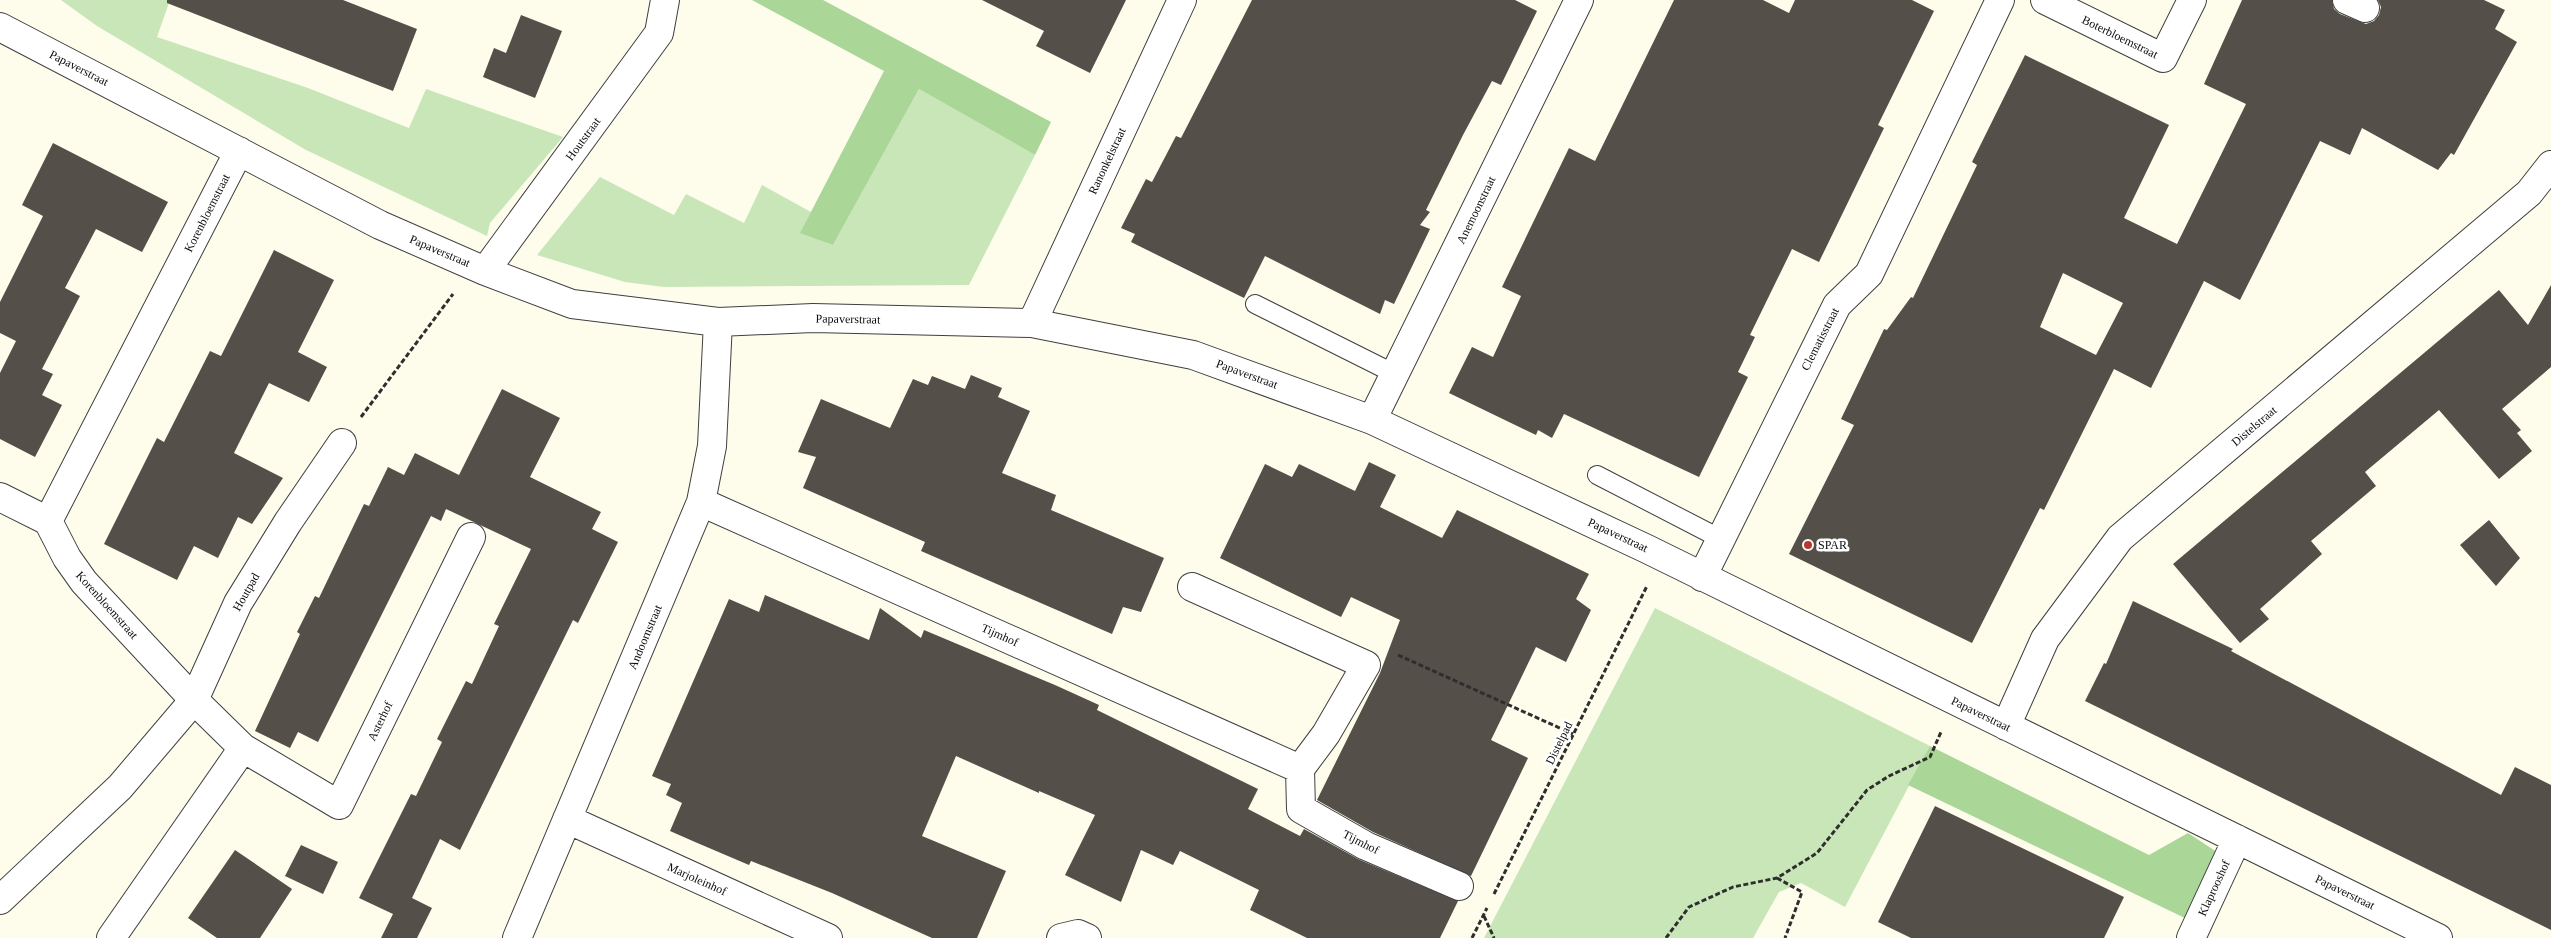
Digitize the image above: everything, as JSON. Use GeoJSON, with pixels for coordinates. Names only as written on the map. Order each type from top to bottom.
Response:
{"type":"FeatureCollection","features":[{"type":"Feature","properties":{"kind":"street","name":"Houtstraat"},"geometry":{"type":"LineString","coordinates":[[480,268],[659,33],[665,0]]}},
{"type":"Feature","properties":{"kind":"street","name":"Ranonkelstraat"},"geometry":{"type":"LineString","coordinates":[[1032,323],[1182,0]]}},
{"type":"Feature","properties":{"kind":"street","name":"Anemoonstraat"},"geometry":{"type":"LineString","coordinates":[[1372,420],[1580,0]]}},
{"type":"Feature","properties":{"kind":"street","name":"Clematisstraat"},"geometry":{"type":"LineString","coordinates":[[1702,577],[1837,305],[1869,274],[2000,0]]}},
{"type":"Feature","properties":{"kind":"street","name":"Boterbloemstraat"},"geometry":{"type":"LineString","coordinates":[[2045,0],[2163,58],[2192,0]]}},
{"type":"Feature","properties":{"kind":"street","name":"Papaverstraat"},"geometry":{"type":"LineString","coordinates":[[0,27],[380,225],[480,268],[572,304],[718,322],[813,318],[1032,323],[1193,354],[1372,420],[1662,556],[2438,938]]}},
{"type":"Feature","properties":{"kind":"street","name":"Korenbloemstraat"},"geometry":{"type":"LineString","coordinates":[[239,151],[48,522],[67,558],[84,582],[194,700],[243,748]]}},
{"type":"Feature","properties":{"kind":"street","name":"Distelstraat"},"geometry":{"type":"LineString","coordinates":[[2006,726],[2045,639],[2120,538],[2529,193],[2551,165]]}},
{"type":"Feature","properties":{"kind":"street","name":"Andoornstraat"},"geometry":{"type":"LineString","coordinates":[[518,938],[672,575],[701,502],[712,446],[718,322]]}},
{"type":"Feature","properties":{"kind":"street","name":"Houtpad"},"geometry":{"type":"LineString","coordinates":[[0,900],[120,787],[194,700],[238,603],[288,522],[342,443]]}},
{"type":"Feature","properties":{"kind":"street"},"geometry":{"type":"LineString","coordinates":[[0,497],[48,522]]}},
{"type":"Feature","properties":{"kind":"street","name":"Tijmhof"},"geometry":{"type":"LineString","coordinates":[[701,502],[1300,769],[1301,809],[1366,846],[1459,886]]}},
{"type":"Feature","properties":{"kind":"street","name":"Asterhof"},"geometry":{"type":"LineString","coordinates":[[243,748],[339,805],[471,537]]}},
{"type":"Feature","properties":{"kind":"street"},"geometry":{"type":"LineString","coordinates":[[1192,587],[1366,665],[1326,734],[1300,769]]}},
{"type":"Feature","properties":{"kind":"street"},"geometry":{"type":"LineString","coordinates":[[111,938],[243,748]]}},
{"type":"Feature","properties":{"kind":"street","name":"Marjoleinhof"},"geometry":{"type":"LineString","coordinates":[[567,819],[828,938]]}},
{"type":"Feature","properties":{"kind":"street","name":"Klaprooshof"},"geometry":{"type":"LineString","coordinates":[[2190,938],[2237,839]]}},
{"type":"Feature","properties":{"kind":"street"},"geometry":{"type":"LineString","coordinates":[[1061,938],[1078,934],[1087,938]]}},
{"type":"Feature","properties":{"kind":"lane"},"geometry":{"type":"LineString","coordinates":[[1256,304],[1394,374]]}},
{"type":"Feature","properties":{"kind":"lane"},"geometry":{"type":"LineString","coordinates":[[1596,475],[1720,539]]}},
{"type":"Feature","properties":{"kind":"path"},"geometry":{"type":"LineString","coordinates":[[342,443],[480,268]]}},
{"type":"Feature","properties":{"kind":"path","name":"Distelpad"},"geometry":{"type":"LineString","coordinates":[[1472,938],[1662,556]]}},
{"type":"Feature","properties":{"kind":"path"},"geometry":{"type":"LineString","coordinates":[[1366,665],[1383,649],[1573,734]]}},
{"type":"Feature","properties":{"kind":"path"},"geometry":{"type":"LineString","coordinates":[[1666,938],[1689,906],[1733,887],[1777,878],[1817,853],[1867,790],[1889,776],[1930,757],[1956,702]]}},
{"type":"Feature","properties":{"kind":"path"},"geometry":{"type":"LineString","coordinates":[[1777,878],[1802,892],[1785,938]]}},
{"type":"Feature","properties":{"kind":"path"},"geometry":{"type":"LineString","coordinates":[[1484,915],[1494,938]]}},
{"type":"Feature","properties":{"kind":"green space"},"geometry":{"type":"Polygon","coordinates":[[[61,0],[170,0],[157,37],[308,88],[409,128],[426,89],[563,137],[490,223],[487,236],[306,150],[97,26],[61,0]]]}},
{"type":"Feature","properties":{"kind":"green space"},"geometry":{"type":"Polygon","coordinates":[[[752,0],[823,0],[1051,122],[1035,155],[919,89],[833,245],[800,233],[884,71],[752,0]]]}},
{"type":"Feature","properties":{"kind":"green space"},"geometry":{"type":"Polygon","coordinates":[[[919,89],[1035,155],[969,285],[664,287],[625,282],[537,255],[600,177],[674,215],[686,194],[744,223],[762,185],[811,212],[801,232],[833,245],[919,89]]]}},
{"type":"Feature","properties":{"kind":"green space"},"geometry":{"type":"Polygon","coordinates":[[[1655,608],[1930,746],[1845,907],[1801,883],[1779,892],[1753,938],[1484,938],[1655,608]]]}},
{"type":"Feature","properties":{"kind":"green space"},"geometry":{"type":"Polygon","coordinates":[[[1930,746],[2149,855],[2188,833],[2223,856],[2189,920],[1908,785],[1930,746]]]}},
{"type":"Feature","properties":{"kind":"building"},"geometry":{"type":"Polygon","coordinates":[[[167,0],[343,0],[417,29],[393,91],[167,3],[167,0]]]}},
{"type":"Feature","properties":{"kind":"building"},"geometry":{"type":"Polygon","coordinates":[[[982,0],[1126,0],[1090,73],[1036,46],[1044,31],[982,0]]]}},
{"type":"Feature","properties":{"kind":"building"},"geometry":{"type":"Polygon","coordinates":[[[1252,0],[1515,0],[1537,11],[1501,85],[1492,81],[1463,135],[1426,210],[1430,212],[1420,225],[1430,229],[1394,304],[1385,300],[1380,314],[1265,256],[1244,298],[1131,242],[1135,234],[1121,228],[1146,179],[1152,182],[1176,136],[1181,138],[1252,0]]]}},
{"type":"Feature","properties":{"kind":"building"},"geometry":{"type":"Polygon","coordinates":[[[1674,0],[1763,0],[1789,13],[1795,0],[1912,0],[1934,11],[1878,125],[1884,128],[1819,262],[1792,249],[1750,335],[1755,337],[1738,372],[1748,377],[1699,477],[1564,414],[1552,438],[1538,430],[1536,435],[1449,393],[1472,347],[1493,357],[1521,296],[1502,287],[1569,148],[1595,161],[1674,0]]]}},
{"type":"Feature","properties":{"kind":"building"},"geometry":{"type":"Polygon","coordinates":[[[2242,0],[2332,0],[2334,9],[2340,14],[2366,24],[2374,21],[2379,15],[2381,7],[2378,0],[2484,0],[2505,10],[2495,29],[2517,42],[2454,155],[2451,153],[2438,170],[2362,128],[2350,155],[2320,141],[2240,300],[2204,281],[2151,388],[2114,369],[2044,510],[2040,508],[1972,643],[1789,554],[1854,425],[1841,419],[1884,329],[1887,330],[1911,297],[1913,298],[1977,165],[1972,162],[2025,55],[2169,125],[2124,218],[2177,244],[2246,104],[2204,84],[2242,0]],[[2063,273],[2040,327],[2096,355],[2123,303],[2063,273]]]}},
{"type":"Feature","properties":{"kind":"building"},"geometry":{"type":"Polygon","coordinates":[[[521,15],[562,31],[535,98],[483,77],[494,48],[506,53],[521,15]]]}},
{"type":"Feature","properties":{"kind":"building"},"geometry":{"type":"Polygon","coordinates":[[[53,143],[168,202],[142,252],[96,229],[65,288],[80,296],[42,369],[53,374],[42,395],[62,405],[35,457],[0,439],[0,373],[16,341],[0,333],[0,302],[43,216],[22,205],[53,143]]]}},
{"type":"Feature","properties":{"kind":"building"},"geometry":{"type":"Polygon","coordinates":[[[274,250],[334,280],[298,352],[327,367],[309,402],[269,383],[234,453],[283,478],[252,524],[238,517],[218,558],[194,546],[177,580],[104,544],[157,438],[164,442],[210,351],[221,356],[274,250]]]}},
{"type":"Feature","properties":{"kind":"building"},"geometry":{"type":"Polygon","coordinates":[[[2551,285],[2551,367],[2502,409],[2521,430],[2517,433],[2532,451],[2499,479],[2439,410],[2365,472],[2376,486],[2311,541],[2322,554],[2260,609],[2269,619],[2240,643],[2173,564],[2499,290],[2528,325],[2551,285]]]}},
{"type":"Feature","properties":{"kind":"building"},"geometry":{"type":"Polygon","coordinates":[[[971,375],[1002,388],[998,397],[1030,411],[1002,473],[1056,495],[1051,510],[1164,558],[1141,612],[1123,607],[1112,634],[921,551],[925,542],[803,488],[816,457],[798,452],[821,399],[890,428],[913,379],[928,385],[932,376],[965,389],[971,375]]]}},
{"type":"Feature","properties":{"kind":"building"},"geometry":{"type":"Polygon","coordinates":[[[502,389],[560,418],[530,477],[601,512],[592,529],[618,542],[578,623],[573,620],[460,850],[440,839],[412,898],[432,908],[417,938],[381,938],[393,914],[359,898],[411,794],[416,796],[442,742],[437,739],[466,681],[472,684],[499,626],[494,624],[531,549],[446,509],[441,521],[431,516],[318,742],[298,732],[290,748],[255,731],[300,634],[297,632],[315,596],[319,598],[364,504],[369,506],[388,467],[404,475],[415,453],[459,475],[502,389]]]}},
{"type":"Feature","properties":{"kind":"building"},"geometry":{"type":"Polygon","coordinates":[[[1369,462],[1396,475],[1380,507],[1442,538],[1457,510],[1589,574],[1576,599],[1591,610],[1566,662],[1536,647],[1491,740],[1528,758],[1471,876],[1373,832],[1317,800],[1380,673],[1400,620],[1351,597],[1341,617],[1220,558],[1265,464],[1292,477],[1299,464],[1355,491],[1369,462]]]}},
{"type":"Feature","properties":{"kind":"building"},"geometry":{"type":"Polygon","coordinates":[[[2489,520],[2520,558],[2496,586],[2460,545],[2489,520]]]}},
{"type":"Feature","properties":{"kind":"building"},"geometry":{"type":"Polygon","coordinates":[[[765,595],[869,640],[880,608],[921,638],[924,630],[1055,685],[1099,705],[1097,710],[1258,789],[1248,809],[1300,836],[1304,829],[1360,860],[1458,901],[1440,938],[1307,938],[1250,910],[1259,890],[1180,851],[1173,865],[1141,850],[1121,902],[1065,875],[1095,815],[1039,791],[1039,793],[956,756],[922,836],[1006,871],[977,938],[932,938],[832,893],[751,861],[749,865],[670,831],[682,803],[666,795],[671,784],[652,776],[729,599],[759,612],[765,595]]]}},
{"type":"Feature","properties":{"kind":"building"},"geometry":{"type":"Polygon","coordinates":[[[2133,601],[2233,649],[2231,651],[2501,795],[2515,767],[2551,785],[2551,930],[2085,701],[2104,663],[2106,664],[2133,601]]]}},
{"type":"Feature","properties":{"kind":"building"},"geometry":{"type":"Polygon","coordinates":[[[1935,806],[2124,897],[2104,938],[1911,938],[1878,922],[1935,806]]]}},
{"type":"Feature","properties":{"kind":"building"},"geometry":{"type":"Polygon","coordinates":[[[301,845],[338,862],[323,894],[285,876],[301,845]]]}},
{"type":"Feature","properties":{"kind":"building"},"geometry":{"type":"Polygon","coordinates":[[[235,850],[292,889],[260,938],[217,938],[188,918],[235,850]]]}},
{"type":"Feature","properties":{"kind":"place","name":"SPAR"},"geometry":{"type":"Point","coordinates":[1808,545]}}]}
